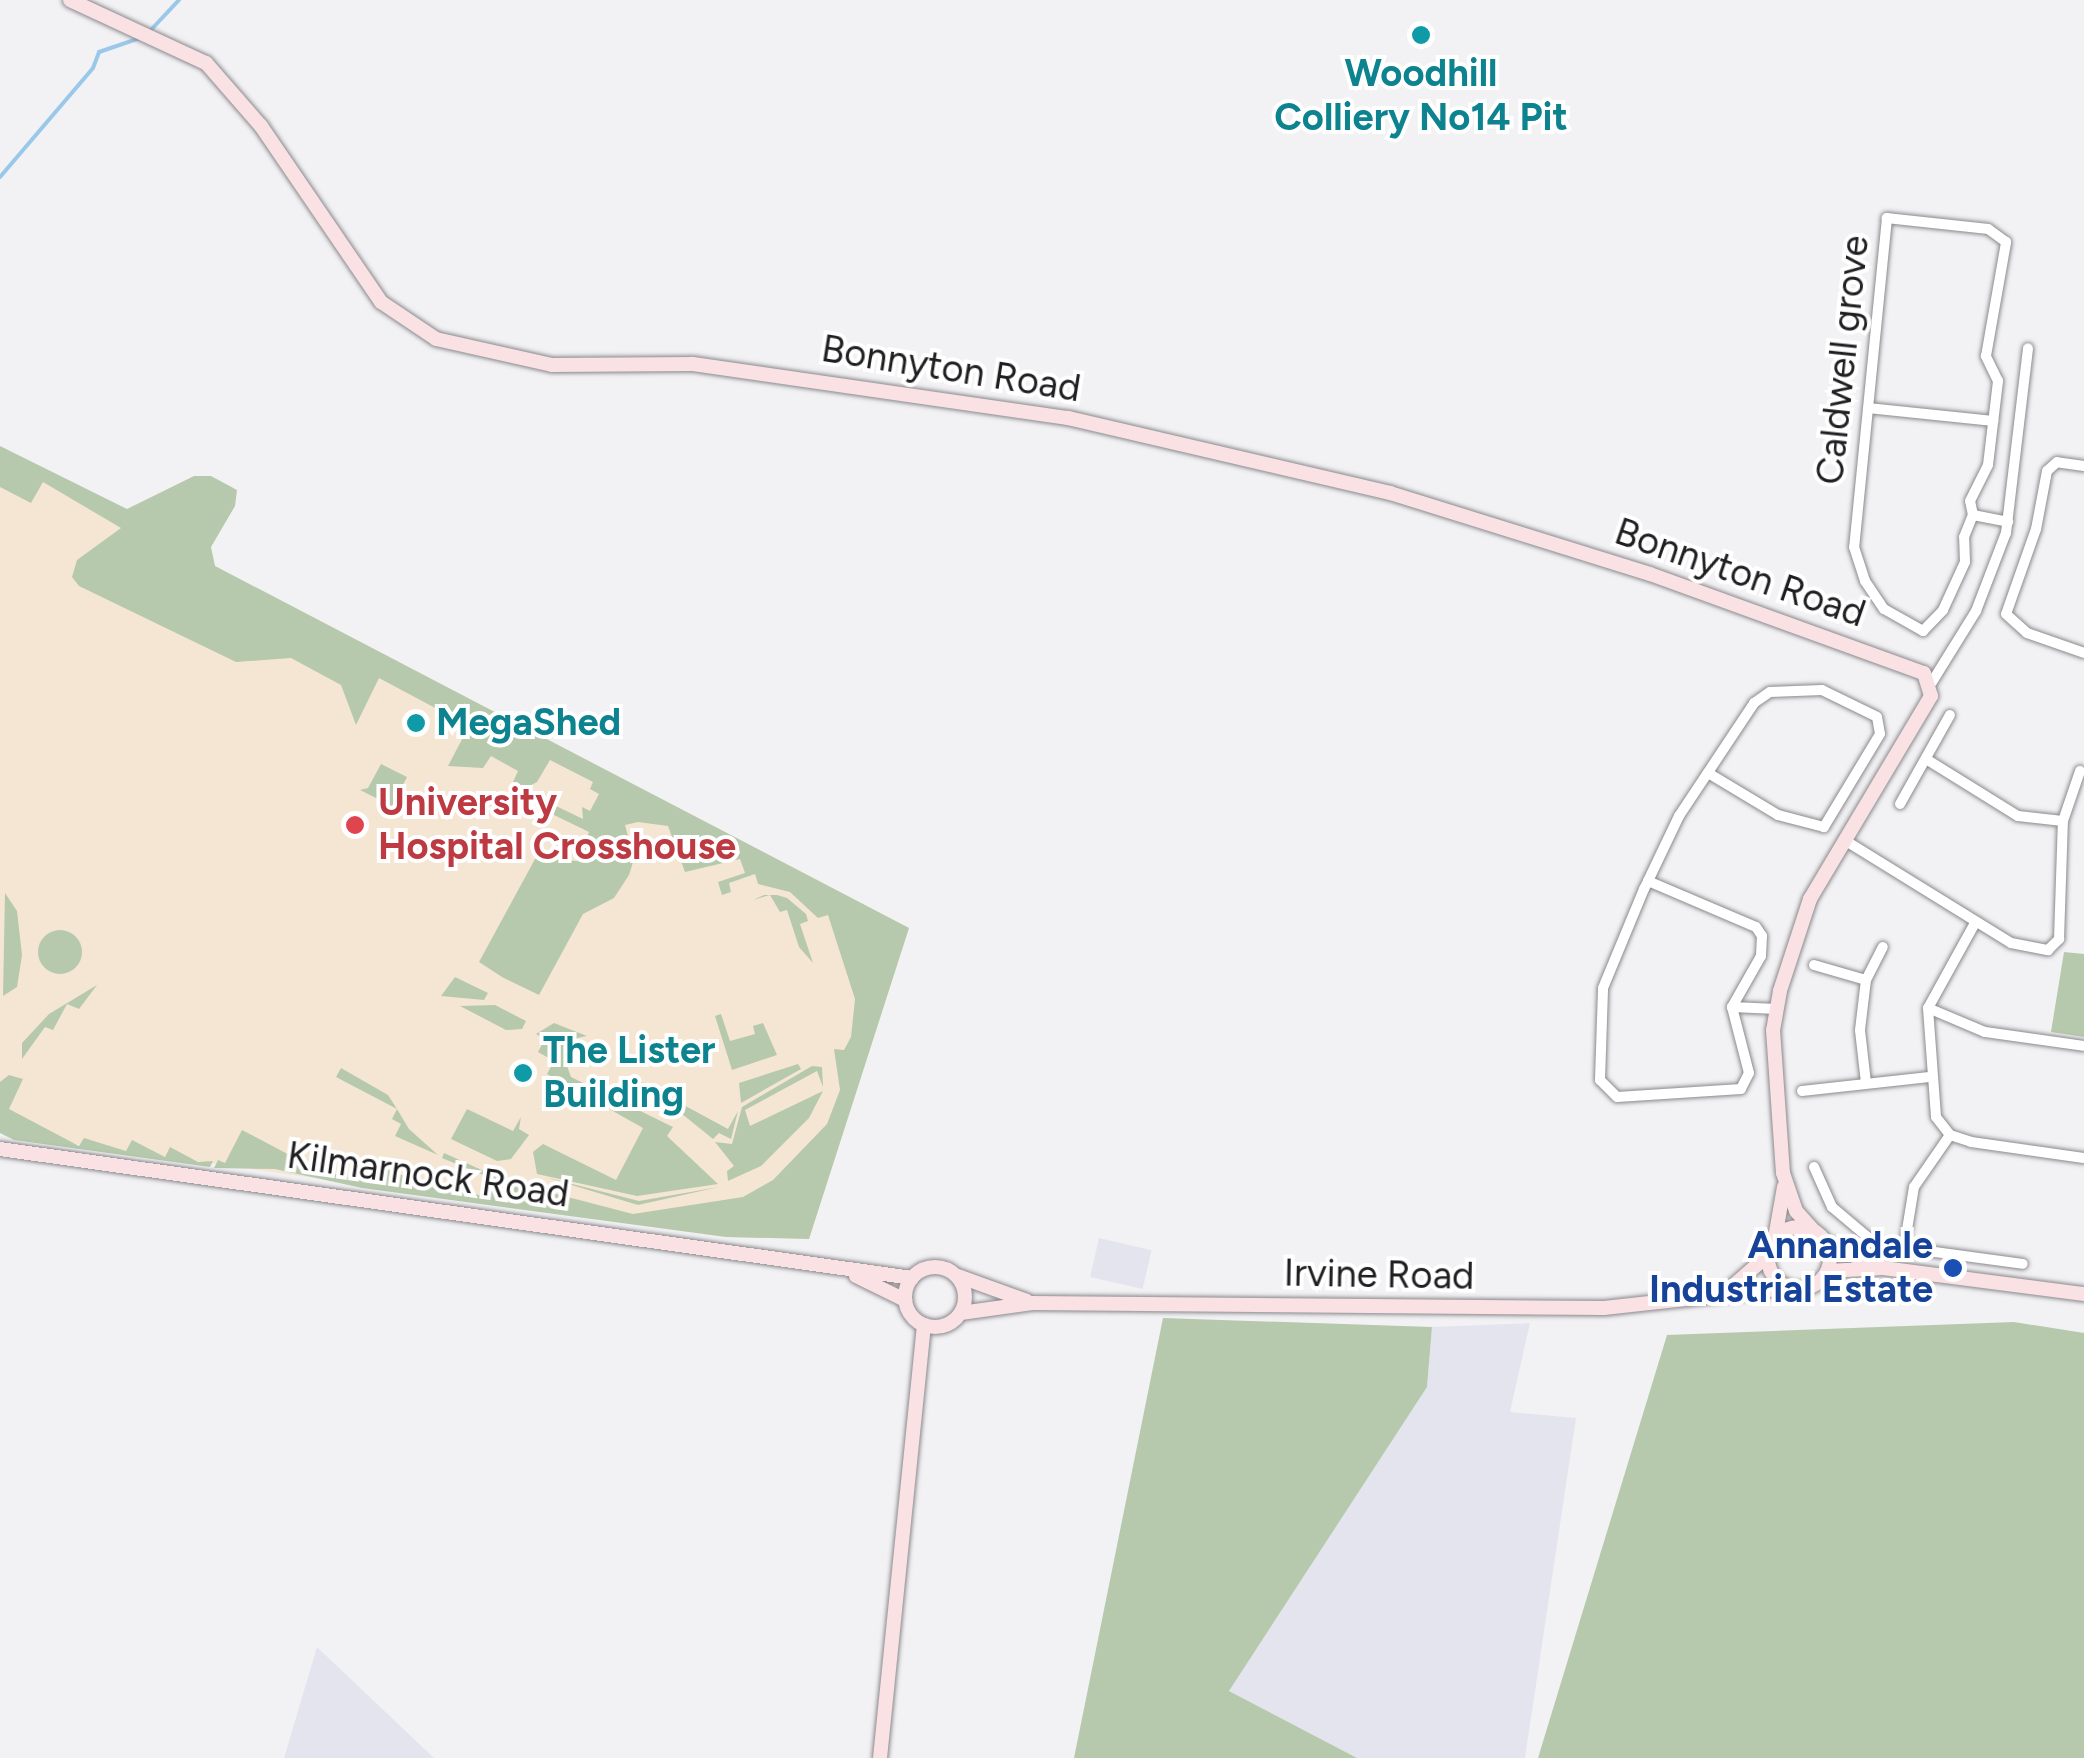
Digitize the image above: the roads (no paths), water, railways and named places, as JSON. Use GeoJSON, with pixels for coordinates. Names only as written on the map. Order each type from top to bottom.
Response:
{"type":"FeatureCollection","features":[{"type":"Feature","properties":{"kind":"main road","name":"Bonnyton Road"},"geometry":{"type":"LineString","coordinates":[[70,0],[148,32],[206,63],[261,126],[381,302],[436,340],[552,366],[694,364],[1087,422],[1408,499],[1650,574],[1924,673],[1932,682]]}},
{"type":"Feature","properties":{"kind":"main road"},"geometry":{"type":"LineString","coordinates":[[1724,1294],[1767,1256],[1775,1238],[1785,1182],[1776,1098],[1777,1009],[1796,932],[1931,696],[1932,682]]}},
{"type":"Feature","properties":{"kind":"main road","name":"Kilmarnock Road"},"geometry":{"type":"LineString","coordinates":[[0,1149],[846,1272],[912,1278]]}},
{"type":"Feature","properties":{"kind":"main road"},"geometry":{"type":"LineString","coordinates":[[1785,1182],[1812,1230],[1826,1242],[1884,1268]]}},
{"type":"Feature","properties":{"kind":"main road"},"geometry":{"type":"LineString","coordinates":[[1775,1238],[1792,1227],[1812,1230]]}},
{"type":"Feature","properties":{"kind":"main road"},"geometry":{"type":"LineString","coordinates":[[1767,1256],[1772,1275],[1786,1288],[1815,1286],[1828,1270],[1826,1242]]}},
{"type":"Feature","properties":{"kind":"main road"},"geometry":{"type":"LineString","coordinates":[[880,1758],[924,1325],[905,1300],[912,1278],[929,1267],[957,1275],[966,1294],[961,1313],[945,1326],[924,1325]]}},
{"type":"Feature","properties":{"kind":"main road"},"geometry":{"type":"LineString","coordinates":[[1828,1270],[1884,1268],[2084,1294]]}},
{"type":"Feature","properties":{"kind":"main road","name":"Kilmarnock Road"},"geometry":{"type":"LineString","coordinates":[[846,1272],[905,1300]]}},
{"type":"Feature","properties":{"kind":"main road","name":"Irvine Road"},"geometry":{"type":"LineString","coordinates":[[957,1275],[1032,1303]]}},
{"type":"Feature","properties":{"kind":"main road","name":"Irvine Road"},"geometry":{"type":"LineString","coordinates":[[961,1313],[1032,1303],[1537,1310],[1786,1288]]}},
{"type":"Feature","properties":{"kind":"street","name":"Caldwell grove"},"geometry":{"type":"LineString","coordinates":[[1887,218],[1988,229],[2006,242],[1986,356],[1998,380],[1988,465],[1970,501],[1973,515],[1965,562],[1932,626],[1910,630],[1874,595],[1854,547],[1868,408],[1887,218]]}},
{"type":"Feature","properties":{"kind":"street"},"geometry":{"type":"LineString","coordinates":[[1932,682],[1976,611],[2008,522],[2028,348]]}},
{"type":"Feature","properties":{"kind":"street","name":"Caldwell grove"},"geometry":{"type":"LineString","coordinates":[[1868,408],[1993,420]]}},
{"type":"Feature","properties":{"kind":"street"},"geometry":{"type":"LineString","coordinates":[[2084,466],[2057,462],[2047,471],[2036,529],[2006,614],[2027,633],[2084,653]]}},
{"type":"Feature","properties":{"kind":"street"},"geometry":{"type":"LineString","coordinates":[[1973,515],[2008,522]]}},
{"type":"Feature","properties":{"kind":"street"},"geometry":{"type":"LineString","coordinates":[[1648,880],[1756,927],[1761,956],[1732,1006],[1749,1072],[1741,1089],[1617,1098],[1600,1080],[1602,988],[1648,880],[1708,773],[1754,703],[1770,692],[1822,690],[1877,717],[1880,734],[1824,827],[1778,816],[1708,773]]}},
{"type":"Feature","properties":{"kind":"street"},"geometry":{"type":"LineString","coordinates":[[1900,804],[1950,714]]}},
{"type":"Feature","properties":{"kind":"street"},"geometry":{"type":"LineString","coordinates":[[1926,758],[2018,816],[2064,822]]}},
{"type":"Feature","properties":{"kind":"street"},"geometry":{"type":"LineString","coordinates":[[1846,841],[2011,943],[2058,946],[2064,822],[2080,771]]}},
{"type":"Feature","properties":{"kind":"street"},"geometry":{"type":"LineString","coordinates":[[1975,922],[1928,1008],[1929,1077],[1936,1117],[1950,1136],[2084,1158]]}},
{"type":"Feature","properties":{"kind":"street"},"geometry":{"type":"LineString","coordinates":[[1866,1083],[1860,1030],[1866,980],[1883,947]]}},
{"type":"Feature","properties":{"kind":"street"},"geometry":{"type":"LineString","coordinates":[[1814,965],[1866,980]]}},
{"type":"Feature","properties":{"kind":"street"},"geometry":{"type":"LineString","coordinates":[[1732,1006],[1777,1009]]}},
{"type":"Feature","properties":{"kind":"street"},"geometry":{"type":"LineString","coordinates":[[1928,1008],[1985,1032],[2084,1046]]}},
{"type":"Feature","properties":{"kind":"street"},"geometry":{"type":"LineString","coordinates":[[1802,1090],[1929,1077]]}},
{"type":"Feature","properties":{"kind":"street"},"geometry":{"type":"LineString","coordinates":[[1904,1248],[1914,1187],[1950,1136]]}},
{"type":"Feature","properties":{"kind":"street"},"geometry":{"type":"LineString","coordinates":[[1814,1167],[1832,1207],[1876,1244],[2023,1264]]}},
{"type":"Feature","properties":{"kind":"waterway"},"geometry":{"type":"LineString","coordinates":[[148,33],[179,0]]}},
{"type":"Feature","properties":{"kind":"waterway"},"geometry":{"type":"LineString","coordinates":[[0,177],[93,68],[99,52],[140,38]]}},
{"type":"Feature","properties":{"kind":"place","name":"Woodhill Colliery No14 Pit"},"geometry":{"type":"Point","coordinates":[1421,35]}},
{"type":"Feature","properties":{"kind":"place","name":"MegaShed"},"geometry":{"type":"Point","coordinates":[416,723]}},
{"type":"Feature","properties":{"kind":"place","name":"University Hospital Crosshouse"},"geometry":{"type":"Point","coordinates":[355,825]}},
{"type":"Feature","properties":{"kind":"place","name":"The Lister Building"},"geometry":{"type":"Point","coordinates":[523,1073]}},
{"type":"Feature","properties":{"kind":"place","name":"Annandale Industrial Estate"},"geometry":{"type":"Point","coordinates":[1953,1268]}}]}
